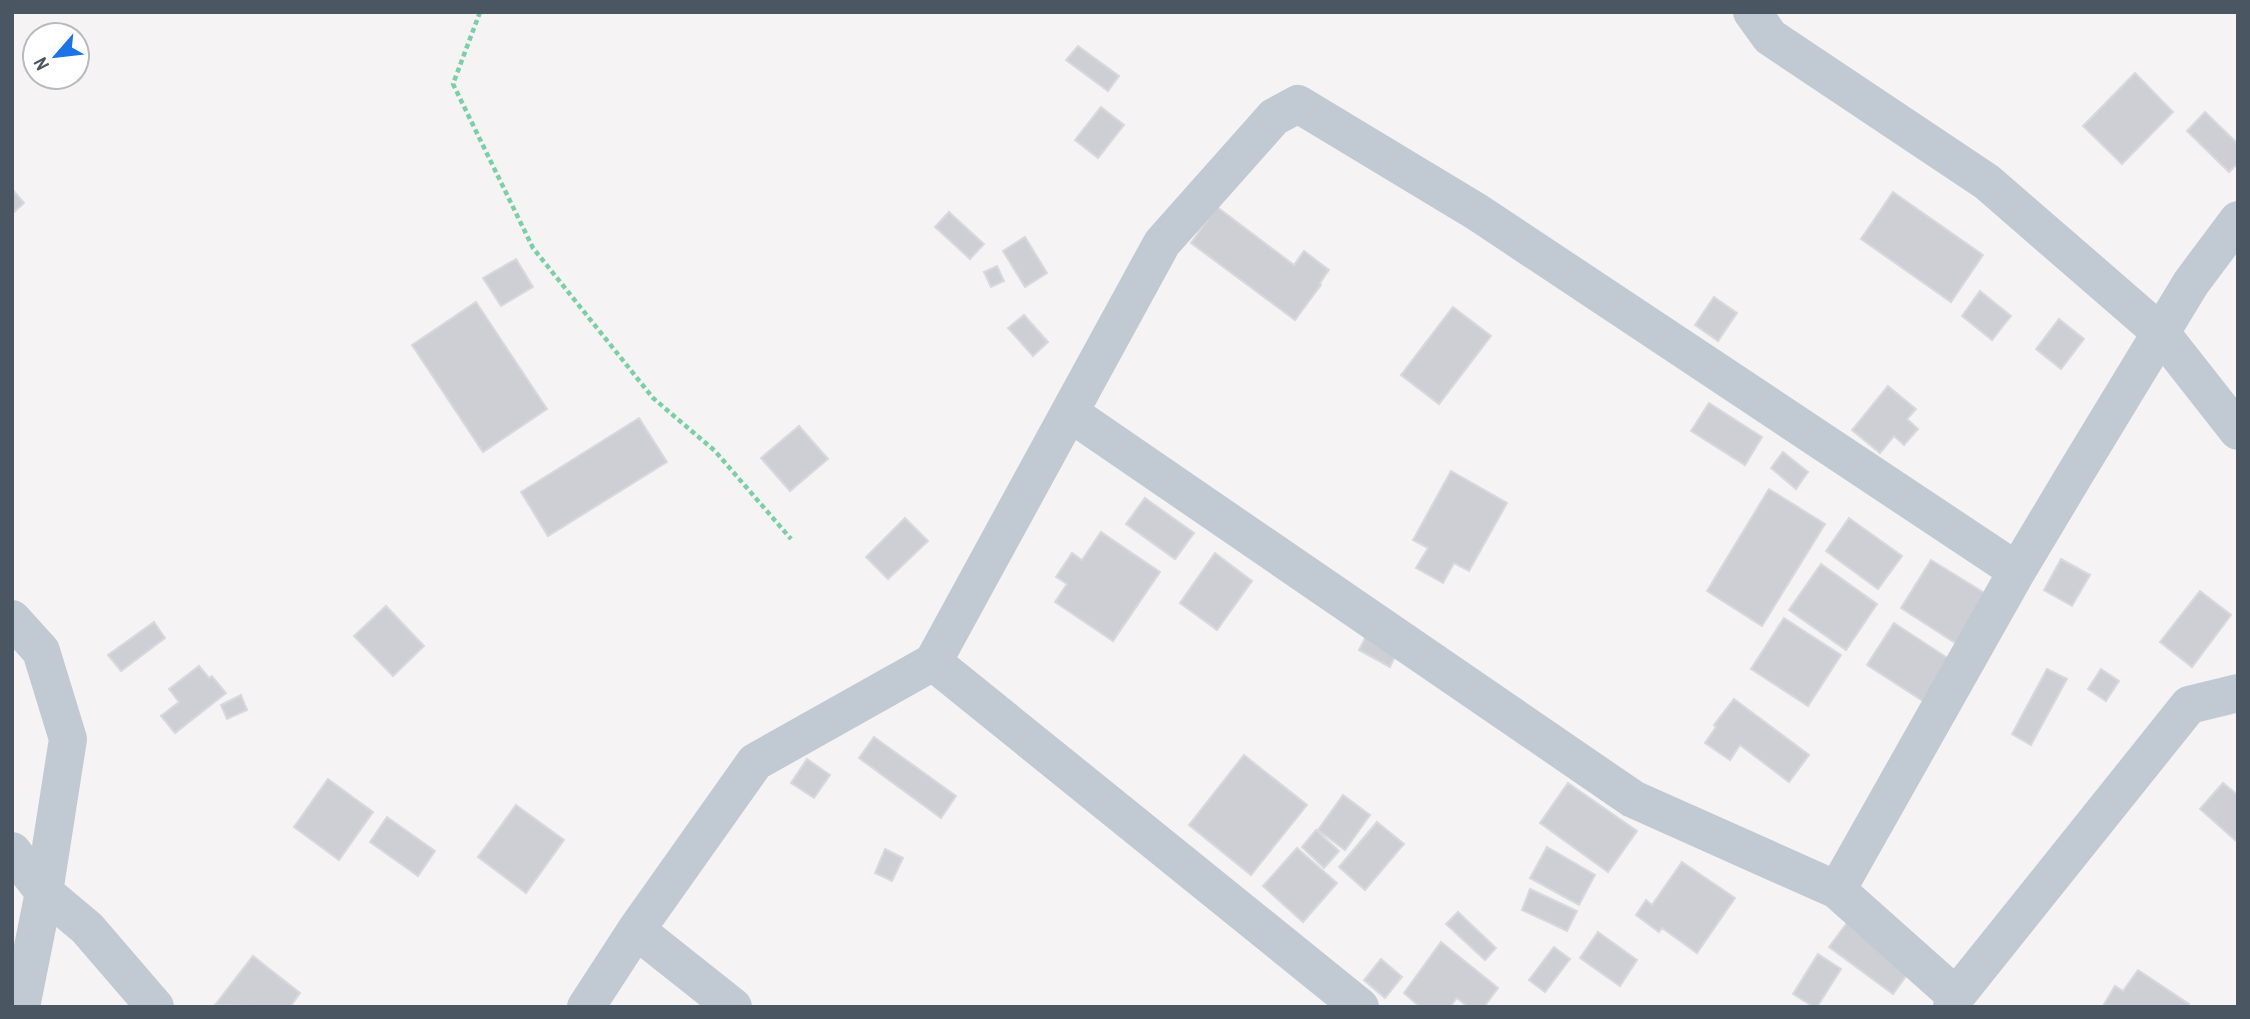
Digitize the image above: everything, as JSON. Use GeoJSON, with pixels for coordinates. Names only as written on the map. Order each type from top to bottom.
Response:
{"type":"FeatureCollection","features":[{"type":"Feature","properties":{"kind":"street"},"geometry":{"type":"LineString","coordinates":[[1752,12],[1770,37],[1987,182],[2161,333],[2238,431]]}},
{"type":"Feature","properties":{"kind":"street"},"geometry":{"type":"LineString","coordinates":[[586,1007],[636,930],[755,762],[933,662],[1162,243],[1274,117],[1298,104],[1477,212],[2017,571]]}},
{"type":"Feature","properties":{"kind":"street"},"geometry":{"type":"LineString","coordinates":[[1837,890],[2017,571],[2191,283],[2238,220]]}},
{"type":"Feature","properties":{"kind":"street"},"geometry":{"type":"LineString","coordinates":[[1070,413],[1633,799],[1837,890],[1954,1001],[2189,705],[2238,693]]}},
{"type":"Feature","properties":{"kind":"street"},"geometry":{"type":"LineString","coordinates":[[12,619],[41,651],[68,739],[44,892],[21,1007]]}},
{"type":"Feature","properties":{"kind":"street"},"geometry":{"type":"LineString","coordinates":[[933,662],[1360,1007]]}},
{"type":"Feature","properties":{"kind":"street"},"geometry":{"type":"LineString","coordinates":[[12,851],[44,892],[87,928],[155,1007]]}},
{"type":"Feature","properties":{"kind":"street"},"geometry":{"type":"LineString","coordinates":[[636,930],[733,1007]]}},
{"type":"Feature","properties":{"kind":"path"},"geometry":{"type":"LineString","coordinates":[[480,12],[453,84],[533,248],[653,398],[715,451],[791,539]]}},
{"type":"Feature","properties":{"kind":"building"},"geometry":{"type":"Polygon","coordinates":[[[1078,46],[1119,76],[1108,91],[1066,60],[1078,46]]]}},
{"type":"Feature","properties":{"kind":"building"},"geometry":{"type":"Polygon","coordinates":[[[2135,73],[2173,112],[2122,164],[2083,126],[2135,73]]]}},
{"type":"Feature","properties":{"kind":"building"},"geometry":{"type":"Polygon","coordinates":[[[1101,107],[1124,125],[1098,158],[1075,140],[1101,107]]]}},
{"type":"Feature","properties":{"kind":"building"},"geometry":{"type":"Polygon","coordinates":[[[2205,112],[2238,144],[2238,163],[2229,172],[2187,131],[2205,112]]]}},
{"type":"Feature","properties":{"kind":"building"},"geometry":{"type":"Polygon","coordinates":[[[12,189],[24,203],[12,214],[12,189]]]}},
{"type":"Feature","properties":{"kind":"building"},"geometry":{"type":"Polygon","coordinates":[[[1893,192],[1983,255],[1951,302],[1861,239],[1893,192]]]}},
{"type":"Feature","properties":{"kind":"building"},"geometry":{"type":"Polygon","coordinates":[[[1217,207],[1294,265],[1304,251],[1329,270],[1295,320],[1191,243],[1217,207]]]}},
{"type":"Feature","properties":{"kind":"building"},"geometry":{"type":"Polygon","coordinates":[[[949,212],[984,244],[970,259],[935,227],[949,212]]]}},
{"type":"Feature","properties":{"kind":"building"},"geometry":{"type":"Polygon","coordinates":[[[1025,237],[1047,273],[1025,287],[1003,251],[1025,237]]]}},
{"type":"Feature","properties":{"kind":"building"},"geometry":{"type":"Polygon","coordinates":[[[516,259],[533,287],[501,306],[483,278],[516,259]]]}},
{"type":"Feature","properties":{"kind":"building"},"geometry":{"type":"Polygon","coordinates":[[[997,266],[1004,281],[991,287],[984,272],[997,266]]]}},
{"type":"Feature","properties":{"kind":"building"},"geometry":{"type":"Polygon","coordinates":[[[1980,291],[2011,316],[1992,340],[1962,316],[1980,291]]]}},
{"type":"Feature","properties":{"kind":"building"},"geometry":{"type":"Polygon","coordinates":[[[1714,297],[1737,313],[1718,341],[1695,325],[1714,297]]]}},
{"type":"Feature","properties":{"kind":"building"},"geometry":{"type":"Polygon","coordinates":[[[476,302],[547,409],[483,452],[412,345],[476,302]]]}},
{"type":"Feature","properties":{"kind":"building"},"geometry":{"type":"Polygon","coordinates":[[[1453,307],[1491,336],[1439,404],[1401,375],[1453,307]]]}},
{"type":"Feature","properties":{"kind":"building"},"geometry":{"type":"Polygon","coordinates":[[[1024,315],[1048,342],[1033,356],[1008,328],[1024,315]]]}},
{"type":"Feature","properties":{"kind":"building"},"geometry":{"type":"Polygon","coordinates":[[[2059,319],[2084,339],[2061,369],[2036,349],[2059,319]]]}},
{"type":"Feature","properties":{"kind":"building"},"geometry":{"type":"Polygon","coordinates":[[[1888,386],[1916,409],[1907,419],[1918,429],[1904,445],[1894,436],[1880,453],[1852,430],[1888,386]]]}},
{"type":"Feature","properties":{"kind":"building"},"geometry":{"type":"Polygon","coordinates":[[[1709,403],[1762,437],[1745,465],[1691,431],[1709,403]]]}},
{"type":"Feature","properties":{"kind":"building"},"geometry":{"type":"Polygon","coordinates":[[[639,418],[667,462],[548,536],[521,492],[639,418]]]}},
{"type":"Feature","properties":{"kind":"building"},"geometry":{"type":"Polygon","coordinates":[[[799,426],[828,459],[790,491],[761,458],[799,426]]]}},
{"type":"Feature","properties":{"kind":"building"},"geometry":{"type":"Polygon","coordinates":[[[1783,452],[1808,472],[1796,489],[1771,468],[1783,452]]]}},
{"type":"Feature","properties":{"kind":"building"},"geometry":{"type":"Polygon","coordinates":[[[1451,471],[1507,503],[1469,571],[1454,563],[1443,583],[1416,568],[1428,548],[1413,540],[1451,471]]]}},
{"type":"Feature","properties":{"kind":"building"},"geometry":{"type":"Polygon","coordinates":[[[1769,489],[1825,524],[1762,626],[1707,591],[1769,489]]]}},
{"type":"Feature","properties":{"kind":"building"},"geometry":{"type":"Polygon","coordinates":[[[1145,498],[1194,533],[1175,559],[1126,524],[1145,498]]]}},
{"type":"Feature","properties":{"kind":"building"},"geometry":{"type":"Polygon","coordinates":[[[905,518],[928,541],[888,579],[866,557],[905,518]]]}},
{"type":"Feature","properties":{"kind":"building"},"geometry":{"type":"Polygon","coordinates":[[[1849,518],[1902,556],[1878,589],[1826,551],[1849,518]]]}},
{"type":"Feature","properties":{"kind":"building"},"geometry":{"type":"Polygon","coordinates":[[[1101,532],[1160,572],[1113,641],[1055,602],[1067,584],[1056,577],[1072,553],[1082,560],[1101,532]]]}},
{"type":"Feature","properties":{"kind":"building"},"geometry":{"type":"Polygon","coordinates":[[[1215,553],[1252,581],[1217,630],[1180,603],[1215,553]]]}},
{"type":"Feature","properties":{"kind":"building"},"geometry":{"type":"Polygon","coordinates":[[[2061,559],[2090,575],[2072,606],[2044,590],[2061,559]]]}},
{"type":"Feature","properties":{"kind":"building"},"geometry":{"type":"Polygon","coordinates":[[[1931,560],[1991,597],[1960,646],[1901,608],[1931,560]]]}},
{"type":"Feature","properties":{"kind":"building"},"geometry":{"type":"Polygon","coordinates":[[[1821,564],[1877,604],[1846,650],[1789,610],[1821,564]]]}},
{"type":"Feature","properties":{"kind":"building"},"geometry":{"type":"Polygon","coordinates":[[[2200,591],[2231,615],[2192,667],[2160,642],[2200,591]]]}},
{"type":"Feature","properties":{"kind":"building"},"geometry":{"type":"Polygon","coordinates":[[[386,606],[424,646],[393,676],[354,636],[386,606]]]}},
{"type":"Feature","properties":{"kind":"building"},"geometry":{"type":"Polygon","coordinates":[[[1784,618],[1841,655],[1808,706],[1751,669],[1784,618]]]}},
{"type":"Feature","properties":{"kind":"building"},"geometry":{"type":"Polygon","coordinates":[[[154,622],[165,638],[121,671],[108,655],[154,622]]]}},
{"type":"Feature","properties":{"kind":"building"},"geometry":{"type":"Polygon","coordinates":[[[1894,623],[1949,659],[1923,701],[1867,665],[1894,623]]]}},
{"type":"Feature","properties":{"kind":"building"},"geometry":{"type":"Polygon","coordinates":[[[1369,631],[1399,648],[1390,667],[1359,650],[1369,631]]]}},
{"type":"Feature","properties":{"kind":"building"},"geometry":{"type":"Polygon","coordinates":[[[199,666],[209,678],[212,676],[226,693],[175,733],[161,716],[179,702],[169,689],[199,666]]]}},
{"type":"Feature","properties":{"kind":"building"},"geometry":{"type":"Polygon","coordinates":[[[2047,669],[2067,679],[2031,745],[2012,734],[2047,669]]]}},
{"type":"Feature","properties":{"kind":"building"},"geometry":{"type":"Polygon","coordinates":[[[2101,669],[2119,681],[2106,701],[2088,689],[2101,669]]]}},
{"type":"Feature","properties":{"kind":"building"},"geometry":{"type":"Polygon","coordinates":[[[241,695],[247,710],[227,719],[221,705],[241,695]]]}},
{"type":"Feature","properties":{"kind":"building"},"geometry":{"type":"Polygon","coordinates":[[[1734,699],[1809,755],[1789,782],[1740,745],[1730,760],[1705,743],[1716,727],[1714,725],[1734,699]]]}},
{"type":"Feature","properties":{"kind":"building"},"geometry":{"type":"Polygon","coordinates":[[[874,737],[956,796],[941,818],[859,758],[874,737]]]}},
{"type":"Feature","properties":{"kind":"building"},"geometry":{"type":"Polygon","coordinates":[[[1244,755],[1307,805],[1251,875],[1189,825],[1244,755]]]}},
{"type":"Feature","properties":{"kind":"building"},"geometry":{"type":"Polygon","coordinates":[[[807,759],[830,775],[814,798],[791,783],[807,759]]]}},
{"type":"Feature","properties":{"kind":"building"},"geometry":{"type":"Polygon","coordinates":[[[328,779],[373,812],[339,860],[294,827],[328,779]]]}},
{"type":"Feature","properties":{"kind":"building"},"geometry":{"type":"Polygon","coordinates":[[[1568,783],[1637,831],[1608,872],[1540,823],[1568,783]]]}},
{"type":"Feature","properties":{"kind":"building"},"geometry":{"type":"Polygon","coordinates":[[[2223,783],[2238,795],[2236,841],[2200,809],[2223,783]]]}},
{"type":"Feature","properties":{"kind":"building"},"geometry":{"type":"Polygon","coordinates":[[[1343,795],[1370,815],[1345,850],[1318,830],[1343,795]]]}},
{"type":"Feature","properties":{"kind":"building"},"geometry":{"type":"Polygon","coordinates":[[[516,805],[564,840],[526,893],[478,857],[516,805]]]}},
{"type":"Feature","properties":{"kind":"building"},"geometry":{"type":"Polygon","coordinates":[[[387,817],[435,851],[418,876],[370,842],[387,817]]]}},
{"type":"Feature","properties":{"kind":"building"},"geometry":{"type":"Polygon","coordinates":[[[1377,822],[1404,844],[1365,890],[1339,867],[1377,822]]]}},
{"type":"Feature","properties":{"kind":"building"},"geometry":{"type":"Polygon","coordinates":[[[1316,830],[1339,851],[1324,868],[1302,847],[1316,830]]]}},
{"type":"Feature","properties":{"kind":"building"},"geometry":{"type":"Polygon","coordinates":[[[1547,847],[1595,875],[1579,905],[1530,878],[1547,847]]]}},
{"type":"Feature","properties":{"kind":"building"},"geometry":{"type":"Polygon","coordinates":[[[1297,848],[1337,883],[1303,922],[1263,886],[1297,848]]]}},
{"type":"Feature","properties":{"kind":"building"},"geometry":{"type":"Polygon","coordinates":[[[885,849],[903,858],[892,881],[875,873],[885,849]]]}},
{"type":"Feature","properties":{"kind":"building"},"geometry":{"type":"Polygon","coordinates":[[[1682,862],[1735,898],[1697,953],[1662,928],[1659,932],[1636,915],[1646,900],[1652,905],[1682,862]]]}},
{"type":"Feature","properties":{"kind":"building"},"geometry":{"type":"Polygon","coordinates":[[[1530,889],[1577,911],[1567,931],[1522,910],[1530,889]]]}},
{"type":"Feature","properties":{"kind":"building"},"geometry":{"type":"Polygon","coordinates":[[[1458,912],[1496,948],[1485,960],[1446,924],[1458,912]]]}},
{"type":"Feature","properties":{"kind":"building"},"geometry":{"type":"Polygon","coordinates":[[[1850,919],[1914,965],[1893,994],[1829,947],[1850,919]]]}},
{"type":"Feature","properties":{"kind":"building"},"geometry":{"type":"Polygon","coordinates":[[[1598,932],[1637,960],[1620,986],[1580,958],[1598,932]]]}},
{"type":"Feature","properties":{"kind":"building"},"geometry":{"type":"Polygon","coordinates":[[[1441,942],[1498,988],[1484,1007],[1468,1007],[1457,998],[1450,1007],[1420,1007],[1404,993],[1441,942]]]}},
{"type":"Feature","properties":{"kind":"building"},"geometry":{"type":"Polygon","coordinates":[[[1554,947],[1570,959],[1545,992],[1529,980],[1554,947]]]}},
{"type":"Feature","properties":{"kind":"building"},"geometry":{"type":"Polygon","coordinates":[[[1818,954],[1841,969],[1817,1007],[1814,1007],[1793,994],[1818,954]]]}},
{"type":"Feature","properties":{"kind":"building"},"geometry":{"type":"Polygon","coordinates":[[[253,956],[300,993],[290,1007],[215,1005],[253,956]]]}},
{"type":"Feature","properties":{"kind":"building"},"geometry":{"type":"Polygon","coordinates":[[[1381,959],[1402,977],[1385,998],[1364,980],[1381,959]]]}},
{"type":"Feature","properties":{"kind":"building"},"geometry":{"type":"Polygon","coordinates":[[[2138,970],[2189,1004],[2188,1007],[2103,1006],[2115,986],[2123,991],[2138,970]]]}}]}
